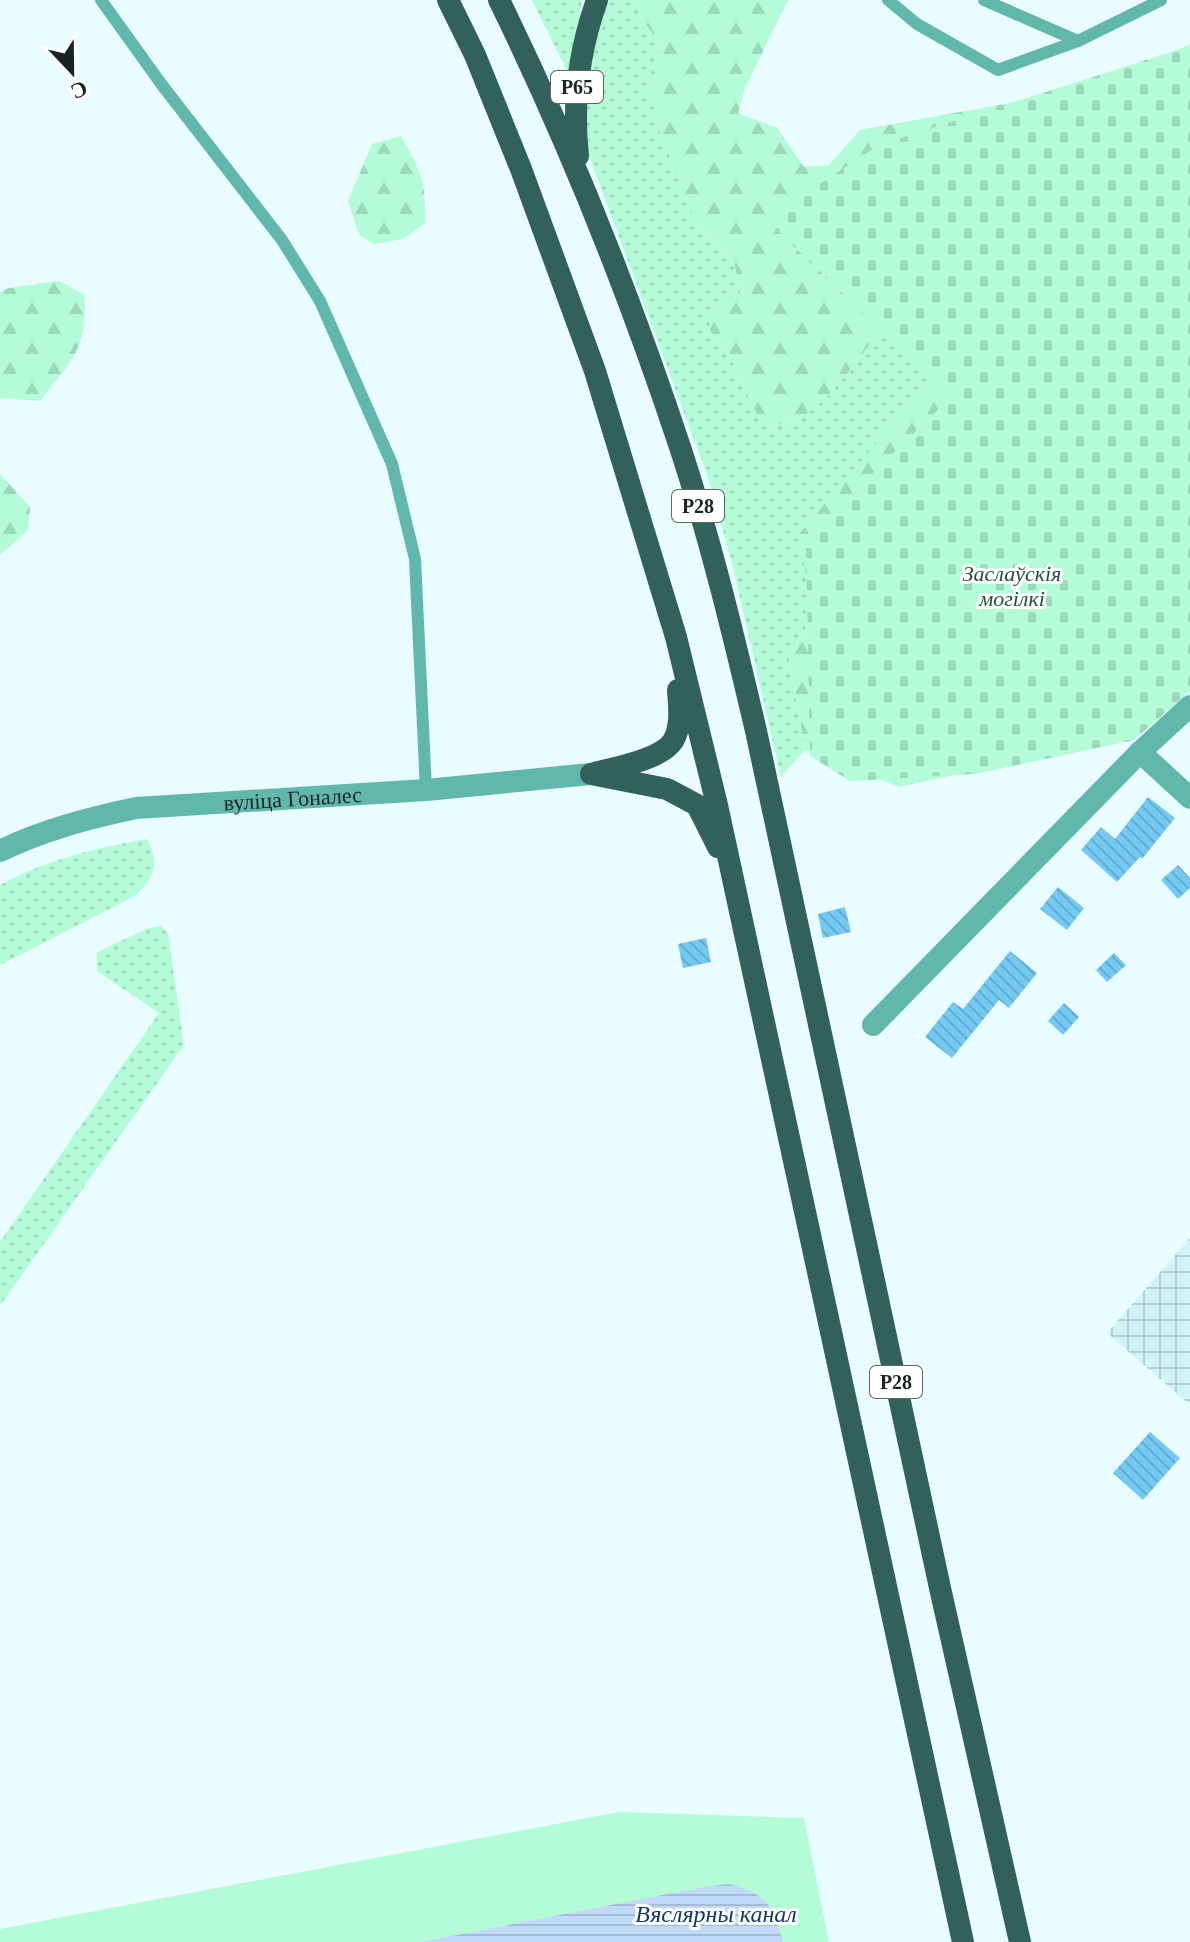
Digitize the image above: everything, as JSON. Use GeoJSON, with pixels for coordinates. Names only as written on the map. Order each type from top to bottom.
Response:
{"type":"FeatureCollection","features":[{"type":"Feature","properties":{"kind":"highway","name":"Р28"},"geometry":{"type":"LineString","coordinates":[[448,0],[475,55],[521,169],[595,371],[676,637],[717,805],[962,1937]]}},
{"type":"Feature","properties":{"kind":"highway","name":"Р28"},"geometry":{"type":"LineString","coordinates":[[499,0],[548,100],[581,177],[681,450],[724,597],[756,731],[1020,1942]]}},
{"type":"Feature","properties":{"kind":"highway","name":"Р65"},"geometry":{"type":"LineString","coordinates":[[581,177],[576,141],[578,73],[585,34],[597,0]]}},
{"type":"Feature","properties":{"kind":"highway"},"geometry":{"type":"LineString","coordinates":[[591,774],[657,755],[673,741],[680,717],[676,637]]}},
{"type":"Feature","properties":{"kind":"highway"},"geometry":{"type":"LineString","coordinates":[[591,774],[667,789],[697,805],[730,870]]}},
{"type":"Feature","properties":{"kind":"street"},"geometry":{"type":"LineString","coordinates":[[873,1025],[1140,752],[1190,706]]}},
{"type":"Feature","properties":{"kind":"street"},"geometry":{"type":"LineString","coordinates":[[1140,752],[1190,798]]}},
{"type":"Feature","properties":{"kind":"street","name":"вуліца Гоналес"},"geometry":{"type":"LineString","coordinates":[[0,851],[23,840],[91,818],[136,808],[426,790],[591,774]]}},
{"type":"Feature","properties":{"kind":"lane"},"geometry":{"type":"LineString","coordinates":[[101,0],[162,85],[282,240],[320,301],[392,464],[415,559],[426,790]]}},
{"type":"Feature","properties":{"kind":"lane"},"geometry":{"type":"LineString","coordinates":[[888,0],[917,24],[998,70],[1078,41],[1161,0]]}},
{"type":"Feature","properties":{"kind":"lane"},"geometry":{"type":"LineString","coordinates":[[984,0],[1078,41]]}},
{"type":"Feature","properties":{"kind":"shaded area"},"geometry":{"type":"Polygon","coordinates":[[[1190,1238],[1190,1405],[1107,1333],[1190,1238]]]}},
{"type":"Feature","properties":{"kind":"green space"},"geometry":{"type":"Polygon","coordinates":[[[532,0],[582,0],[569,75],[532,0]]]}},
{"type":"Feature","properties":{"kind":"green space"},"geometry":{"type":"Polygon","coordinates":[[[608,0],[640,0],[642,20],[658,40],[659,53],[648,81],[695,222],[734,262],[741,295],[709,329],[727,351],[762,425],[787,423],[814,408],[840,383],[881,329],[948,367],[789,658],[805,750],[781,777],[732,563],[709,480],[587,150],[584,112],[586,73],[594,35],[608,0]]]}},
{"type":"Feature","properties":{"kind":"green space","name":"Заслаўскія могілкі"},"geometry":{"type":"Polygon","coordinates":[[[640,0],[788,0],[745,88],[738,113],[777,128],[804,167],[829,165],[860,130],[1088,89],[1113,81],[1190,44],[1190,685],[1134,736],[899,787],[805,750],[789,658],[812,617],[800,533],[927,383],[947,367],[881,329],[840,383],[814,408],[787,423],[762,425],[727,351],[709,329],[716,304],[741,295],[734,262],[695,222],[658,127],[648,81],[659,53],[658,40],[642,20],[640,0]]]}},
{"type":"Feature","properties":{"kind":"green space","name":"Заслаўскія могілкі"},"geometry":{"type":"Polygon","coordinates":[[[1190,46],[1190,691],[1134,740],[975,774],[850,781],[810,756],[806,538],[950,398],[766,219],[879,145],[1190,46]]]}},
{"type":"Feature","properties":{"kind":"green space"},"geometry":{"type":"Polygon","coordinates":[[[401,136],[421,178],[425,223],[403,239],[374,244],[359,235],[348,201],[372,144],[401,136]]]}},
{"type":"Feature","properties":{"kind":"green space"},"geometry":{"type":"Polygon","coordinates":[[[58,281],[84,294],[84,328],[76,353],[40,401],[0,398],[0,292],[58,281]]]}},
{"type":"Feature","properties":{"kind":"green space"},"geometry":{"type":"Polygon","coordinates":[[[0,474],[30,507],[28,530],[0,555],[0,474]]]}},
{"type":"Feature","properties":{"kind":"green space"},"geometry":{"type":"Polygon","coordinates":[[[147,839],[154,856],[153,871],[133,897],[0,965],[0,885],[72,856],[147,839]]]}},
{"type":"Feature","properties":{"kind":"green space"},"geometry":{"type":"Polygon","coordinates":[[[161,926],[168,933],[184,1045],[0,1306],[0,1242],[159,1013],[97,971],[97,952],[149,928],[161,926]]]}},
{"type":"Feature","properties":{"kind":"green space"},"geometry":{"type":"Polygon","coordinates":[[[619,1812],[804,1818],[829,1942],[0,1942],[0,1929],[619,1812]]]}},
{"type":"Feature","properties":{"kind":"water","name":"Вяслярны канал"},"geometry":{"type":"Polygon","coordinates":[[[729,1884],[752,1892],[766,1903],[776,1919],[783,1942],[421,1942],[704,1887],[729,1884]]]}},
{"type":"Feature","properties":{"kind":"building"},"geometry":{"type":"Polygon","coordinates":[[[1148,797],[1175,818],[1142,859],[1140,857],[1117,882],[1081,850],[1101,827],[1115,839],[1148,797]]]}},
{"type":"Feature","properties":{"kind":"building"},"geometry":{"type":"Polygon","coordinates":[[[1178,865],[1190,878],[1190,888],[1178,899],[1161,880],[1178,865]]]}},
{"type":"Feature","properties":{"kind":"building"},"geometry":{"type":"Polygon","coordinates":[[[1058,887],[1084,908],[1067,930],[1040,909],[1058,887]]]}},
{"type":"Feature","properties":{"kind":"building"},"geometry":{"type":"Polygon","coordinates":[[[845,907],[851,932],[823,938],[818,914],[845,907]]]}},
{"type":"Feature","properties":{"kind":"building"},"geometry":{"type":"Polygon","coordinates":[[[706,938],[711,962],[683,968],[678,944],[706,938]]]}},
{"type":"Feature","properties":{"kind":"building"},"geometry":{"type":"Polygon","coordinates":[[[1010,951],[1037,973],[1009,1008],[999,1000],[952,1058],[925,1037],[953,1002],[963,1009],[1010,951]]]}},
{"type":"Feature","properties":{"kind":"building"},"geometry":{"type":"Polygon","coordinates":[[[1114,953],[1126,965],[1107,982],[1096,970],[1114,953]]]}},
{"type":"Feature","properties":{"kind":"building"},"geometry":{"type":"Polygon","coordinates":[[[1064,1003],[1079,1017],[1063,1035],[1048,1021],[1064,1003]]]}},
{"type":"Feature","properties":{"kind":"building"},"geometry":{"type":"Polygon","coordinates":[[[1150,1432],[1180,1458],[1143,1500],[1113,1473],[1150,1432]]]}}]}
